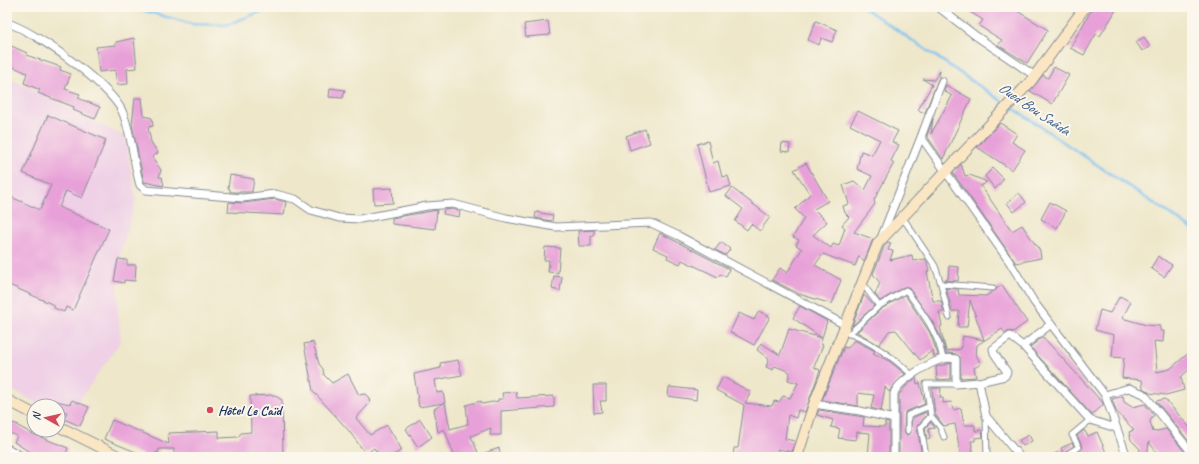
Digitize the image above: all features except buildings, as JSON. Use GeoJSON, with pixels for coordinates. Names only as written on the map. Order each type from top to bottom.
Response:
{"type":"FeatureCollection","features":[{"type":"Feature","properties":{"kind":"main road"},"geometry":{"type":"LineString","coordinates":[[797,457],[814,404],[845,330],[861,282],[878,243],[1033,79],[1085,7]]}},
{"type":"Feature","properties":{"kind":"main road"},"geometry":{"type":"LineString","coordinates":[[7,400],[26,410]]}},
{"type":"Feature","properties":{"kind":"main road"},"geometry":{"type":"LineString","coordinates":[[66,430],[120,457]]}},
{"type":"Feature","properties":{"kind":"street"},"geometry":{"type":"LineString","coordinates":[[938,7],[1033,79]]}},
{"type":"Feature","properties":{"kind":"street"},"geometry":{"type":"LineString","coordinates":[[7,23],[22,30],[75,62],[107,91],[121,110],[140,185],[146,190],[243,198],[280,195],[295,199],[311,210],[339,218],[360,219],[427,206],[453,204],[506,218],[556,227],[651,223],[702,248],[845,330],[900,364],[912,375]]}},
{"type":"Feature","properties":{"kind":"street"},"geometry":{"type":"LineString","coordinates":[[878,243],[922,137],[942,81]]}},
{"type":"Feature","properties":{"kind":"street"},"geometry":{"type":"LineString","coordinates":[[922,137],[1009,261],[1034,302],[1106,395],[1127,457]]}},
{"type":"Feature","properties":{"kind":"street"},"geometry":{"type":"LineString","coordinates":[[903,218],[935,266],[941,284],[948,317]]}},
{"type":"Feature","properties":{"kind":"street"},"geometry":{"type":"LineString","coordinates":[[861,282],[879,306]]}},
{"type":"Feature","properties":{"kind":"street"},"geometry":{"type":"LineString","coordinates":[[941,284],[993,288]]}},
{"type":"Feature","properties":{"kind":"street"},"geometry":{"type":"LineString","coordinates":[[845,330],[879,306],[906,290],[925,316],[940,344],[943,359]]}},
{"type":"Feature","properties":{"kind":"street"},"geometry":{"type":"LineString","coordinates":[[1024,346],[1051,324]]}},
{"type":"Feature","properties":{"kind":"street"},"geometry":{"type":"LineString","coordinates":[[944,437],[940,427],[931,416],[926,384],[979,382],[1007,374],[993,351],[997,345],[1010,336],[1024,346],[1090,420],[1116,428]]}},
{"type":"Feature","properties":{"kind":"street"},"geometry":{"type":"LineString","coordinates":[[894,457],[895,389],[912,375],[943,359],[956,359],[956,384]]}},
{"type":"Feature","properties":{"kind":"street"},"geometry":{"type":"LineString","coordinates":[[979,382],[986,416],[987,457]]}},
{"type":"Feature","properties":{"kind":"street"},"geometry":{"type":"LineString","coordinates":[[1106,395],[1129,388],[1144,394],[1192,453]]}},
{"type":"Feature","properties":{"kind":"street"},"geometry":{"type":"LineString","coordinates":[[814,404],[860,411],[894,419]]}},
{"type":"Feature","properties":{"kind":"street"},"geometry":{"type":"LineString","coordinates":[[908,431],[908,414],[930,406]]}},
{"type":"Feature","properties":{"kind":"street"},"geometry":{"type":"LineString","coordinates":[[926,456],[921,427],[931,416]]}},
{"type":"Feature","properties":{"kind":"street"},"geometry":{"type":"LineString","coordinates":[[986,416],[1020,457]]}},
{"type":"Feature","properties":{"kind":"street"},"geometry":{"type":"LineString","coordinates":[[1071,457],[1069,453],[1079,447],[1072,435],[1090,420]]}},
{"type":"Feature","properties":{"kind":"street"},"geometry":{"type":"LineString","coordinates":[[7,448],[23,457]]}},
{"type":"Feature","properties":{"kind":"shaded area"},"geometry":{"type":"Polygon","coordinates":[[[7,77],[125,137],[136,200],[118,261],[118,309],[121,341],[66,419],[66,398],[27,398],[7,387],[7,77]]]}},
{"type":"Feature","properties":{"kind":"waterway","name":"Oued Bou Saâda"},"geometry":{"type":"LineString","coordinates":[[138,7],[142,10],[192,24],[227,25],[272,7]]}},
{"type":"Feature","properties":{"kind":"waterway","name":"Oued Bou Saâda"},"geometry":{"type":"LineString","coordinates":[[863,7],[1006,104]]}},
{"type":"Feature","properties":{"kind":"waterway","name":"Oued Bou Saâda"},"geometry":{"type":"LineString","coordinates":[[1010,106],[1192,229]]}},
{"type":"Feature","properties":{"kind":"place","name":"Hôtel Le Caïd"},"geometry":{"type":"Point","coordinates":[210,410]}}]}
